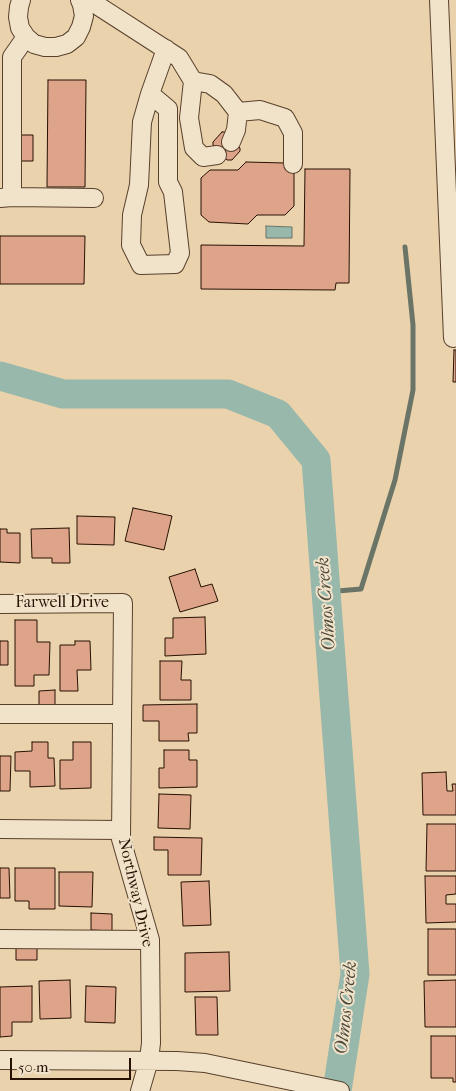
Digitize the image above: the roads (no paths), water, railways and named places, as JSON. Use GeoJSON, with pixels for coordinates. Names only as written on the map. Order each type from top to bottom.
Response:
{"type":"FeatureCollection","features":[{"type":"Feature","properties":{"kind":"street"},"geometry":{"type":"LineString","coordinates":[[21,0],[18,7],[20,28],[34,44],[45,47],[67,44],[76,36],[82,27],[84,16],[80,0]]}},
{"type":"Feature","properties":{"kind":"street"},"geometry":{"type":"LineString","coordinates":[[89,0],[180,58],[193,81],[189,118],[194,148],[203,157],[217,155]]}},
{"type":"Feature","properties":{"kind":"street"},"geometry":{"type":"LineString","coordinates":[[439,0],[452,211],[453,338]]}},
{"type":"Feature","properties":{"kind":"street"},"geometry":{"type":"LineString","coordinates":[[26,36],[12,57],[6,197],[94,198]]}},
{"type":"Feature","properties":{"kind":"street"},"geometry":{"type":"LineString","coordinates":[[150,94],[168,108],[168,182],[173,192],[180,253],[175,264],[141,265],[131,245],[132,215],[140,185],[142,122],[150,94],[166,49]]}},
{"type":"Feature","properties":{"kind":"street"},"geometry":{"type":"LineString","coordinates":[[193,81],[210,84],[224,94],[238,112],[236,130],[231,142]]}},
{"type":"Feature","properties":{"kind":"street"},"geometry":{"type":"LineString","coordinates":[[238,112],[260,110],[285,118],[293,133],[294,164]]}},
{"type":"Feature","properties":{"kind":"street","name":"Farwell Drive"},"geometry":{"type":"LineString","coordinates":[[0,604],[123,603]]}},
{"type":"Feature","properties":{"kind":"street","name":"Northway Drive"},"geometry":{"type":"LineString","coordinates":[[123,603],[121,839],[149,940],[151,1043],[149,1060],[140,1091]]}},
{"type":"Feature","properties":{"kind":"street"},"geometry":{"type":"LineString","coordinates":[[0,714],[122,714]]}},
{"type":"Feature","properties":{"kind":"street"},"geometry":{"type":"LineString","coordinates":[[0,829],[121,830]]}},
{"type":"Feature","properties":{"kind":"street"},"geometry":{"type":"LineString","coordinates":[[0,939],[149,940]]}},
{"type":"Feature","properties":{"kind":"street"},"geometry":{"type":"LineString","coordinates":[[0,1060],[177,1061],[204,1064],[340,1091]]}},
{"type":"Feature","properties":{"kind":"waterway"},"geometry":{"type":"LineString","coordinates":[[326,592],[361,589],[395,480],[413,390],[413,325],[405,247]]}},
{"type":"Feature","properties":{"kind":"waterway","name":"Olmos Creek"},"geometry":{"type":"LineString","coordinates":[[0,376],[63,394],[228,394],[278,414],[316,460],[355,974],[337,1091]]}}]}
